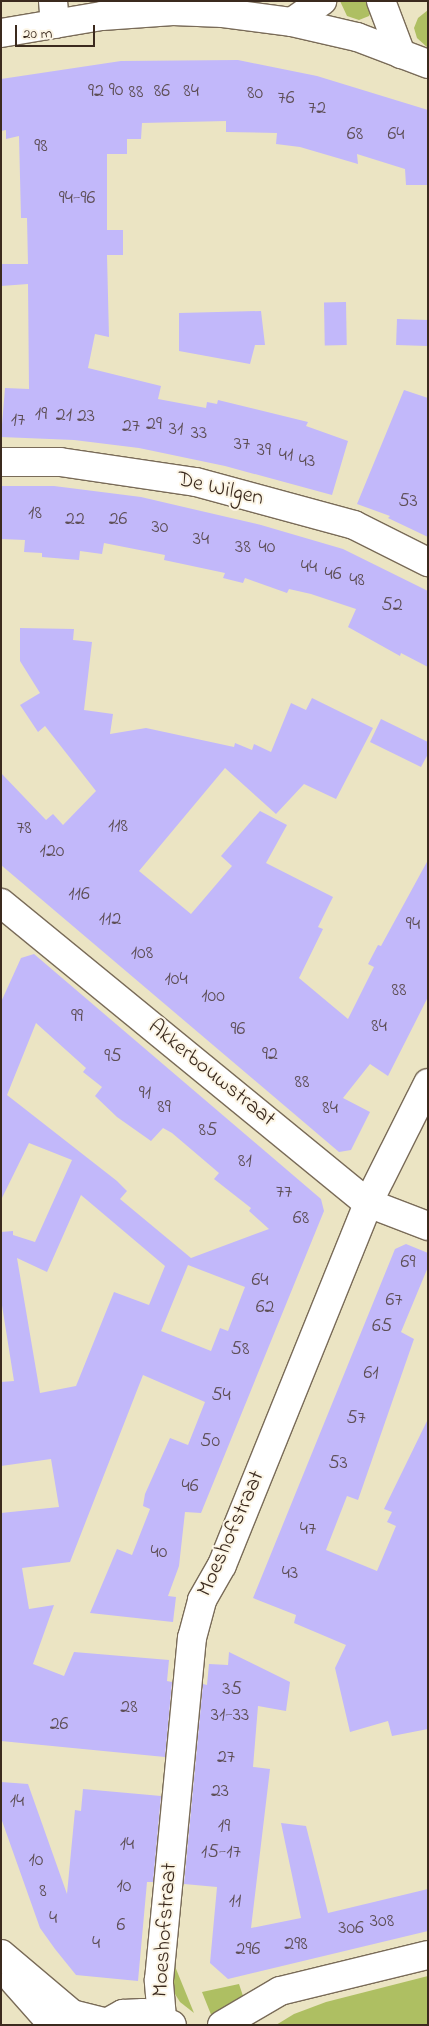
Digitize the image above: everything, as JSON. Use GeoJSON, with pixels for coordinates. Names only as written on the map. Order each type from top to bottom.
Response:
{"type":"FeatureCollection","features":[{"type":"Feature","properties":{"kind":"street"},"geometry":{"type":"LineString","coordinates":[[292,22],[322,1]]}},
{"type":"Feature","properties":{"kind":"street"},"geometry":{"type":"LineString","coordinates":[[381,1],[401,54]]}},
{"type":"Feature","properties":{"kind":"street"},"geometry":{"type":"LineString","coordinates":[[1,32],[54,13],[102,16],[173,11],[223,13],[292,22],[356,37],[428,64]]}},
{"type":"Feature","properties":{"kind":"street","name":"De Wilgen"},"geometry":{"type":"LineString","coordinates":[[1,462],[60,462],[196,482],[354,525],[428,562]]}},
{"type":"Feature","properties":{"kind":"street","name":"Akkerbouwstraat"},"geometry":{"type":"LineString","coordinates":[[2,907],[368,1202],[428,1226]]}},
{"type":"Feature","properties":{"kind":"street","name":"Moeshofstraat"},"geometry":{"type":"LineString","coordinates":[[167,2021],[159,1980],[192,1638],[202,1599],[222,1565],[368,1202],[428,1083]]}},
{"type":"Feature","properties":{"kind":"street"},"geometry":{"type":"LineString","coordinates":[[1,1954],[72,2014],[104,2024],[123,2014],[143,2013],[167,2021]]}},
{"type":"Feature","properties":{"kind":"street"},"geometry":{"type":"LineString","coordinates":[[1,1954],[16,1984],[53,2025]]}},
{"type":"Feature","properties":{"kind":"street"},"geometry":{"type":"LineString","coordinates":[[222,2025],[280,1991],[428,1955]]}},
{"type":"Feature","properties":{"kind":"green space"},"geometry":{"type":"Polygon","coordinates":[[[340,1],[376,1],[369,16],[359,20],[347,16],[340,1]]]}},
{"type":"Feature","properties":{"kind":"green space"},"geometry":{"type":"Polygon","coordinates":[[[428,10],[428,48],[417,38],[414,28],[418,18],[428,10]]]}},
{"type":"Feature","properties":{"kind":"green space"},"geometry":{"type":"Polygon","coordinates":[[[172,1959],[194,2013],[180,2002],[170,1986],[172,1959]]]}},
{"type":"Feature","properties":{"kind":"green space"},"geometry":{"type":"Polygon","coordinates":[[[428,1976],[428,2025],[276,2025],[294,2014],[326,2002],[428,1976]]]}},
{"type":"Feature","properties":{"kind":"green space"},"geometry":{"type":"Polygon","coordinates":[[[239,1984],[244,1999],[221,2015],[212,2017],[202,1992],[239,1984]]]}},
{"type":"Feature","properties":{"kind":"building"},"geometry":{"type":"Polygon","coordinates":[[[238,60],[317,76],[428,110],[428,185],[406,185],[405,169],[357,154],[358,164],[300,147],[276,144],[277,133],[226,132],[226,121],[142,123],[141,139],[127,139],[127,154],[107,154],[107,230],[123,230],[123,255],[107,255],[109,337],[95,334],[88,368],[161,386],[158,399],[206,408],[207,402],[217,404],[218,400],[308,422],[306,426],[348,441],[332,495],[225,466],[139,448],[74,440],[1,437],[5,388],[29,389],[28,284],[1,286],[1,264],[28,264],[27,218],[21,218],[19,136],[6,139],[6,130],[1,131],[1,79],[121,61],[238,60]]]}},
{"type":"Feature","properties":{"kind":"building"},"geometry":{"type":"Polygon","coordinates":[[[324,302],[346,302],[347,345],[325,345],[324,302]]]}},
{"type":"Feature","properties":{"kind":"building"},"geometry":{"type":"Polygon","coordinates":[[[261,311],[265,345],[255,345],[250,364],[179,351],[179,313],[261,311]]]}},
{"type":"Feature","properties":{"kind":"building"},"geometry":{"type":"Polygon","coordinates":[[[397,319],[428,320],[427,346],[396,345],[397,319]]]}},
{"type":"Feature","properties":{"kind":"building"},"geometry":{"type":"Polygon","coordinates":[[[404,390],[428,398],[428,537],[388,518],[390,516],[357,504],[404,390]]]}},
{"type":"Feature","properties":{"kind":"building"},"geometry":{"type":"Polygon","coordinates":[[[1,486],[54,486],[141,497],[261,525],[343,549],[428,591],[428,667],[401,653],[400,656],[348,627],[356,609],[311,594],[289,589],[287,593],[245,578],[243,583],[223,578],[225,573],[164,560],[165,555],[104,543],[102,554],[80,551],[79,560],[42,557],[42,553],[24,552],[25,540],[1,539],[1,486]]]}},
{"type":"Feature","properties":{"kind":"building"},"geometry":{"type":"Polygon","coordinates":[[[20,628],[74,629],[73,640],[92,642],[84,710],[113,714],[110,734],[146,728],[234,747],[235,743],[252,750],[254,744],[271,752],[291,703],[306,710],[312,698],[373,728],[336,799],[304,784],[276,814],[225,768],[139,871],[191,914],[232,866],[221,856],[260,811],[287,825],[266,863],[333,897],[318,927],[323,929],[299,978],[348,1019],[374,967],[368,964],[378,945],[381,946],[428,860],[428,997],[388,1076],[370,1064],[343,1098],[370,1112],[351,1150],[339,1152],[1,865],[1,773],[46,820],[53,814],[63,825],[96,791],[45,726],[38,732],[20,705],[40,693],[20,661],[20,628]]]}},
{"type":"Feature","properties":{"kind":"building"},"geometry":{"type":"Polygon","coordinates":[[[381,719],[428,742],[428,754],[421,767],[370,742],[381,719]]]}},
{"type":"Feature","properties":{"kind":"building"},"geometry":{"type":"Polygon","coordinates":[[[34,954],[321,1199],[324,1211],[201,1513],[185,1512],[179,1566],[168,1596],[176,1597],[173,1622],[90,1613],[117,1549],[132,1555],[150,1509],[143,1506],[145,1494],[170,1438],[188,1445],[205,1402],[143,1375],[70,1562],[22,1568],[29,1609],[54,1605],[33,1664],[64,1676],[74,1652],[169,1660],[167,1681],[172,1682],[165,1757],[1,1741],[1,1513],[59,1507],[51,1459],[1,1466],[1,1382],[14,1381],[1,1299],[1,1232],[13,1231],[13,1235],[35,1242],[72,1160],[29,1143],[1,1200],[1,1002],[21,958],[34,954]],[[36,1023],[7,1095],[117,1181],[127,1191],[120,1199],[191,1258],[269,1229],[249,1211],[251,1208],[214,1179],[219,1173],[172,1133],[163,1128],[151,1141],[117,1117],[95,1096],[102,1087],[83,1072],[86,1068],[36,1023]],[[81,1195],[47,1272],[17,1258],[40,1393],[76,1386],[114,1292],[149,1305],[165,1266],[81,1195]],[[188,1265],[161,1331],[211,1351],[220,1328],[228,1331],[245,1287],[188,1265]]]}},
{"type":"Feature","properties":{"kind":"building"},"geometry":{"type":"Polygon","coordinates":[[[406,1244],[428,1253],[428,1267],[401,1332],[414,1339],[358,1500],[347,1496],[326,1550],[377,1571],[396,1526],[387,1522],[392,1512],[384,1509],[428,1419],[428,1729],[392,1736],[388,1721],[350,1732],[335,1668],[346,1645],[294,1623],[296,1615],[253,1598],[395,1249],[406,1244]]]}},
{"type":"Feature","properties":{"kind":"building"},"geometry":{"type":"Polygon","coordinates":[[[229,1652],[290,1682],[286,1711],[258,1706],[253,1767],[270,1769],[251,1928],[301,1918],[281,1823],[306,1826],[328,1913],[428,1889],[428,1931],[228,1979],[210,1963],[217,1887],[184,1884],[203,1684],[207,1685],[209,1664],[228,1665],[229,1652]]]}},
{"type":"Feature","properties":{"kind":"building"},"geometry":{"type":"Polygon","coordinates":[[[1,1782],[28,1784],[67,1894],[75,1810],[81,1811],[83,1789],[161,1796],[153,1882],[147,1882],[138,1981],[76,1975],[40,1928],[1,1818],[1,1782]]]}}]}
